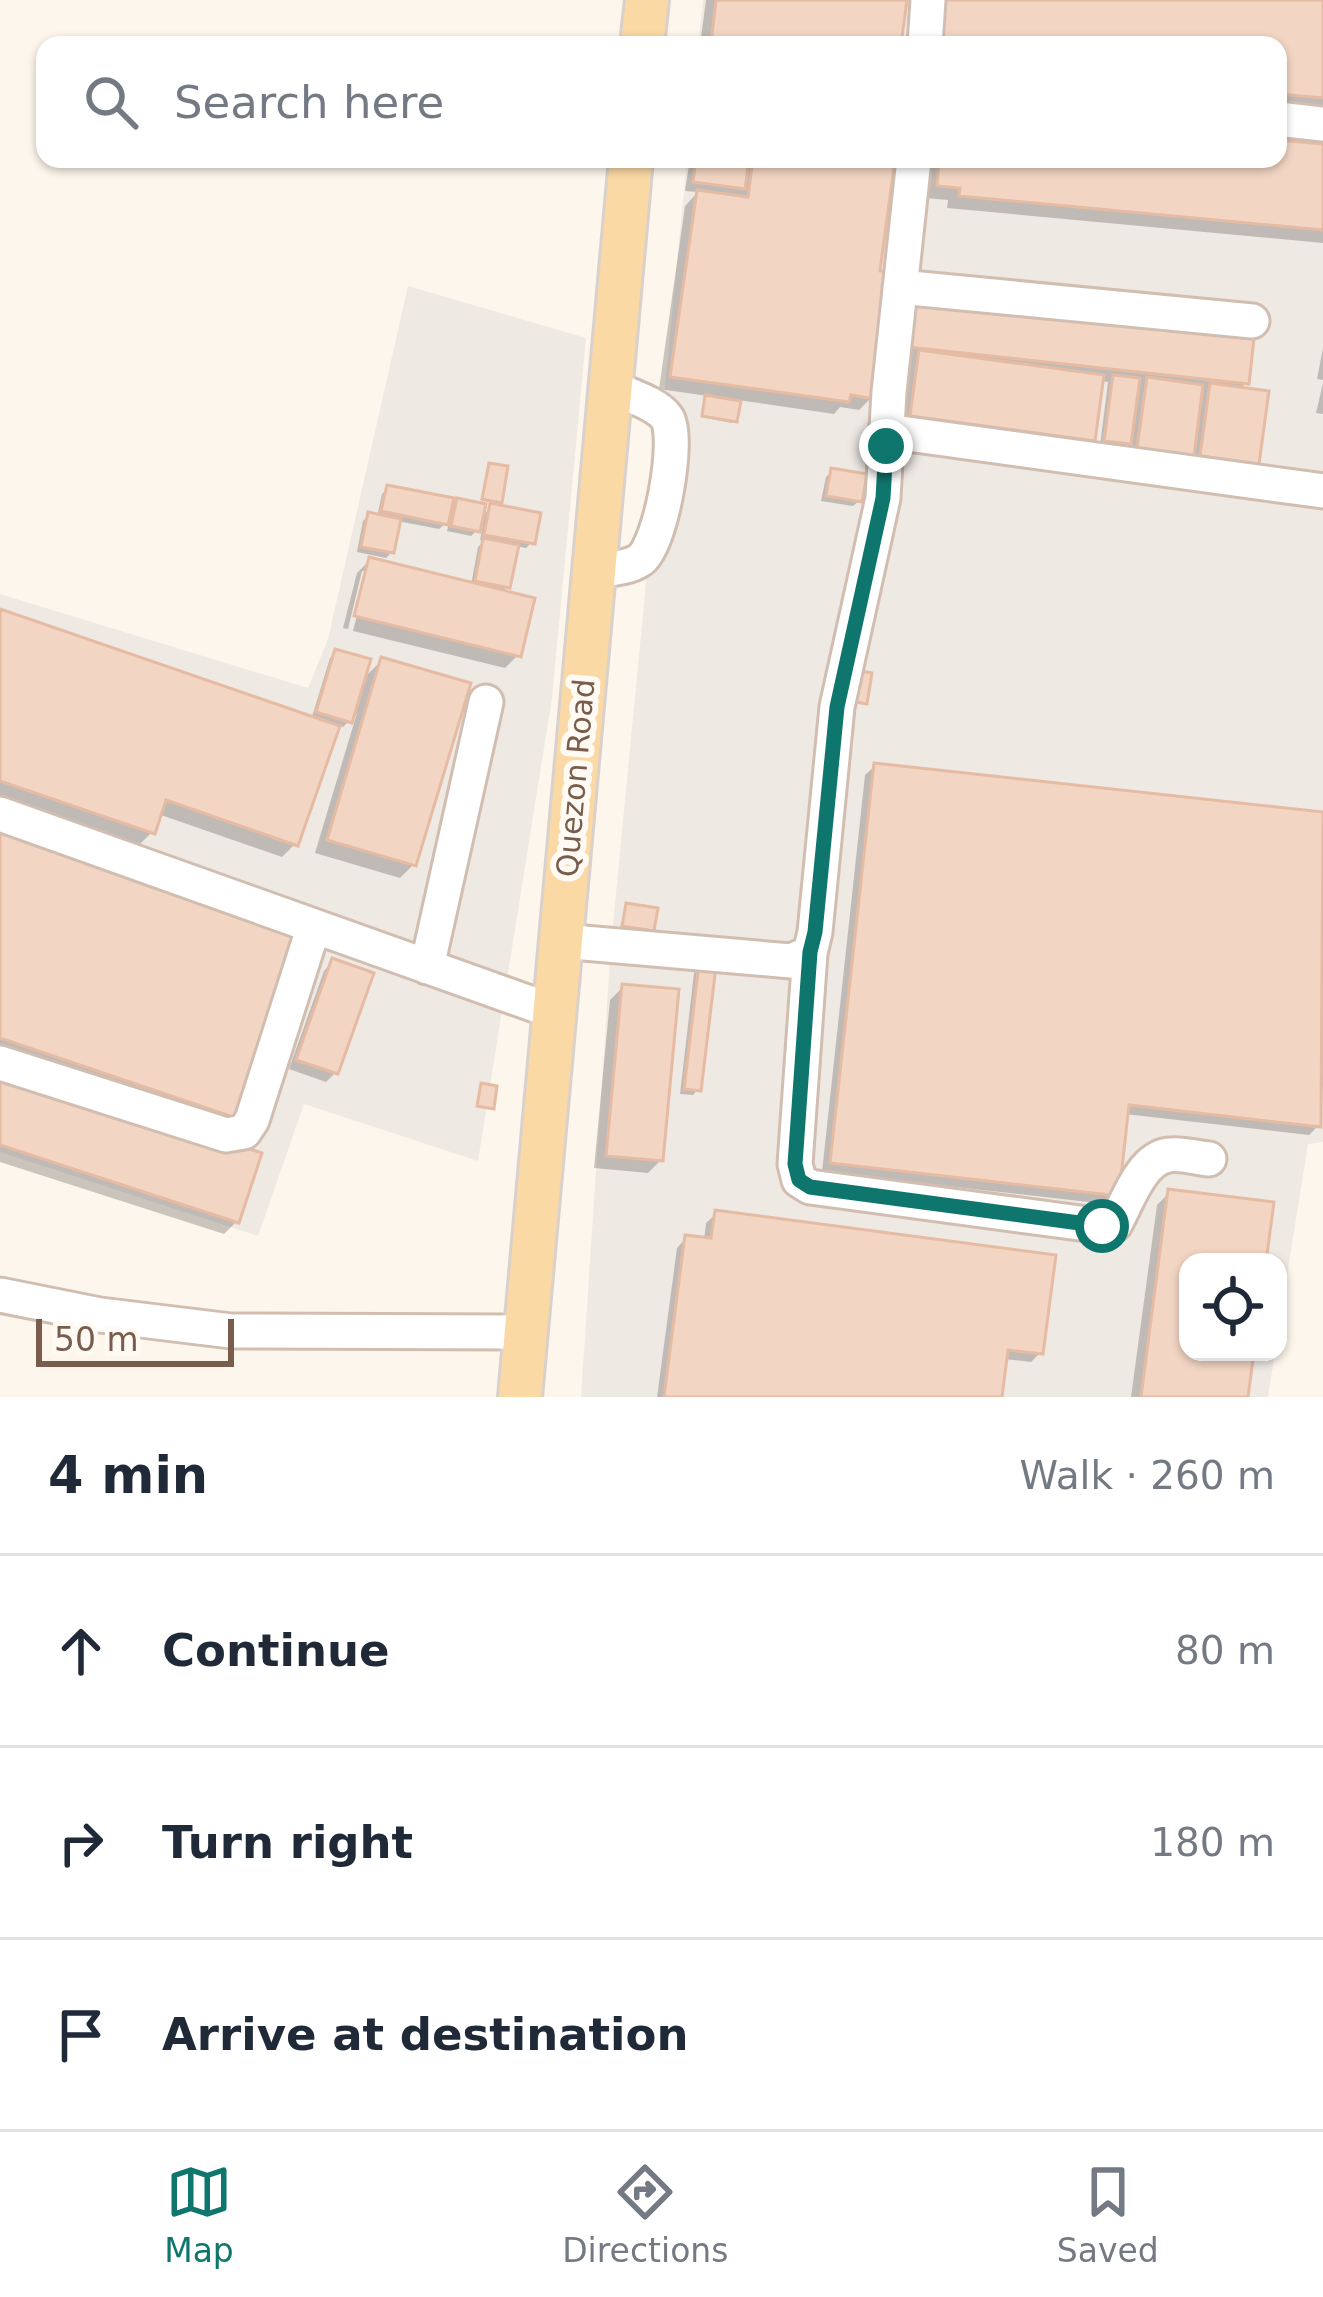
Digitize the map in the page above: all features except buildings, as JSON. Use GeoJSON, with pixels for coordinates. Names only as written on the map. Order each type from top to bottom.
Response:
{"type":"FeatureCollection","features":[{"type":"Feature","properties":{"kind":"main road"},"geometry":{"type":"LineString","coordinates":[[643,36],[647,0]]}},
{"type":"Feature","properties":{"kind":"main road","name":"Quezon Road"},"geometry":{"type":"LineString","coordinates":[[520,1397],[631,168]]}},
{"type":"Feature","properties":{"kind":"lane"},"geometry":{"type":"LineString","coordinates":[[926,36],[928,0]]}},
{"type":"Feature","properties":{"kind":"lane"},"geometry":{"type":"LineString","coordinates":[[1287,120],[1323,124]]}},
{"type":"Feature","properties":{"kind":"lane"},"geometry":{"type":"LineString","coordinates":[[913,168],[883,498],[837,707],[810,952],[795,1164],[799,1180],[810,1187],[1102,1226],[1115,1224],[1143,1172],[1155,1161],[1168,1154],[1209,1160]]}},
{"type":"Feature","properties":{"kind":"lane"},"geometry":{"type":"LineString","coordinates":[[900,286],[1252,321]]}},
{"type":"Feature","properties":{"kind":"lane"},"geometry":{"type":"LineString","coordinates":[[595,571],[638,562],[651,548],[661,519],[672,437],[670,421],[660,410],[611,387]]}},
{"type":"Feature","properties":{"kind":"lane"},"geometry":{"type":"LineString","coordinates":[[886,431],[1323,491]]}},
{"type":"Feature","properties":{"kind":"lane"},"geometry":{"type":"LineString","coordinates":[[427,967],[486,702]]}},
{"type":"Feature","properties":{"kind":"lane"},"geometry":{"type":"LineString","coordinates":[[0,814],[555,1012]]}},
{"type":"Feature","properties":{"kind":"lane"},"geometry":{"type":"LineString","coordinates":[[0,1063],[226,1135],[244,1132],[252,1120],[314,926]]}},
{"type":"Feature","properties":{"kind":"lane"},"geometry":{"type":"LineString","coordinates":[[561,941],[791,961],[810,952]]}},
{"type":"Feature","properties":{"kind":"lane"},"geometry":{"type":"LineString","coordinates":[[0,1295],[100,1315],[231,1331],[526,1331]]}},
{"type":"Feature","properties":{"kind":"shaded area"},"geometry":{"type":"Polygon","coordinates":[[[703,0],[1323,0],[1323,1142],[1308,1144],[1287,1276],[1287,1253],[1179,1253],[1179,1361],[1274,1361],[1268,1397],[581,1397],[611,945],[686,168],[1287,168],[1287,36],[699,36],[703,0]]]}},
{"type":"Feature","properties":{"kind":"shaded area"},"geometry":{"type":"Polygon","coordinates":[[[408,286],[586,338],[552,698],[478,1161],[304,1104],[258,1236],[0,1152],[0,594],[308,688],[328,639],[408,286]]]}},
{"type":"Feature","properties":{"kind":"route"},"geometry":{"type":"LineString","coordinates":[[886,446],[883,498],[837,707],[810,952],[795,1164],[799,1180],[810,1187],[1102,1226]]}}]}
